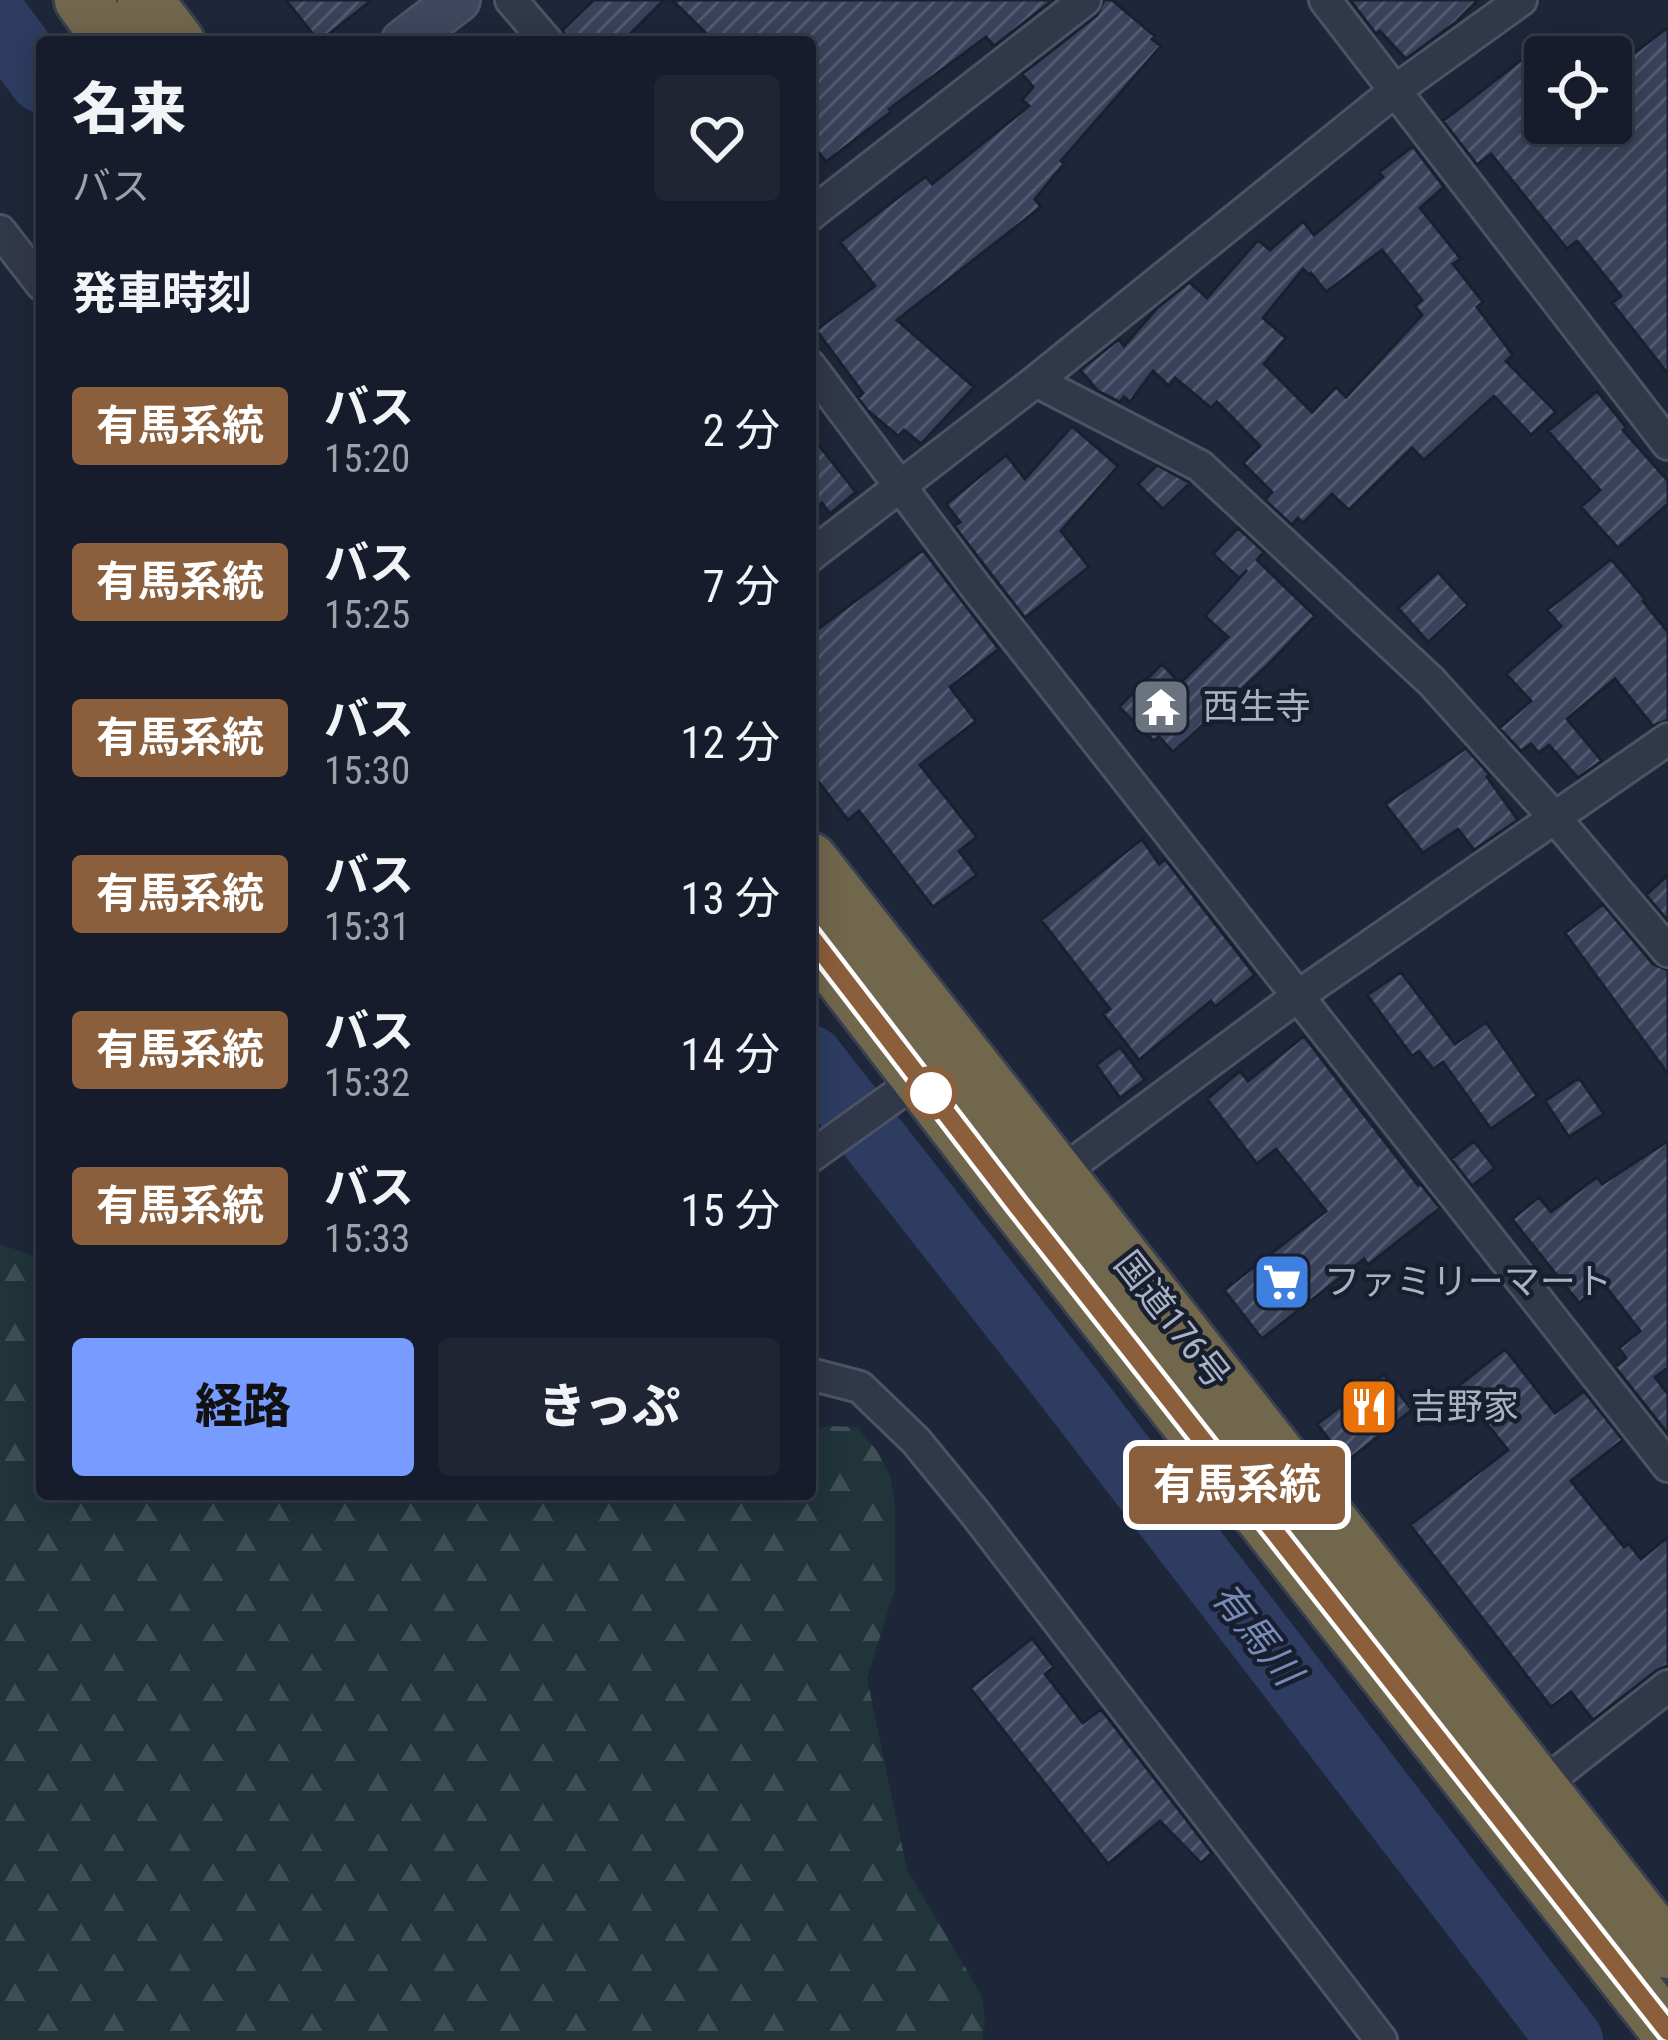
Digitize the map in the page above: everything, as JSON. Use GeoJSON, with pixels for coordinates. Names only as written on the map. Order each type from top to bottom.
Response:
{"type":"FeatureCollection","features":[{"type":"Feature","properties":{"kind":"highway"},"geometry":{"type":"LineString","coordinates":[[82,0],[109,36]]}},
{"type":"Feature","properties":{"kind":"highway"},"geometry":{"type":"LineString","coordinates":[[145,0],[172,36]]}},
{"type":"Feature","properties":{"kind":"highway","name":"国道176号"},"geometry":{"type":"LineString","coordinates":[[816,869],[1038,1190],[1668,2031]]}},
{"type":"Feature","properties":{"kind":"highway","name":"国道176号"},"geometry":{"type":"LineString","coordinates":[[816,946],[906,1089],[1038,1190],[1196,1348],[1668,1951]]}},
{"type":"Feature","properties":{"kind":"street"},"geometry":{"type":"LineString","coordinates":[[411,36],[458,0]]}},
{"type":"Feature","properties":{"kind":"street"},"geometry":{"type":"LineString","coordinates":[[511,0],[542,36]]}},
{"type":"Feature","properties":{"kind":"street"},"geometry":{"type":"LineString","coordinates":[[816,210],[1085,0]]}},
{"type":"Feature","properties":{"kind":"street"},"geometry":{"type":"LineString","coordinates":[[1324,0],[1668,444]]}},
{"type":"Feature","properties":{"kind":"street"},"geometry":{"type":"LineString","coordinates":[[816,551],[1036,381],[1396,89],[1521,0]]}},
{"type":"Feature","properties":{"kind":"street"},"geometry":{"type":"LineString","coordinates":[[0,230],[36,276]]}},
{"type":"Feature","properties":{"kind":"street"},"geometry":{"type":"LineString","coordinates":[[816,374],[898,486],[1668,1466]]}},
{"type":"Feature","properties":{"kind":"street"},"geometry":{"type":"LineString","coordinates":[[1036,381],[1200,466],[1431,681],[1668,951]]}},
{"type":"Feature","properties":{"kind":"street"},"geometry":{"type":"LineString","coordinates":[[1038,1190],[1298,996],[1668,739]]}},
{"type":"Feature","properties":{"kind":"street"},"geometry":{"type":"LineString","coordinates":[[816,1153],[906,1089]]}},
{"type":"Feature","properties":{"kind":"street"},"geometry":{"type":"LineString","coordinates":[[816,1376],[860,1387],[916,1441],[1381,2040]]}},
{"type":"Feature","properties":{"kind":"street"},"geometry":{"type":"LineString","coordinates":[[1541,1786],[1668,1686]]}},
{"type":"Feature","properties":{"kind":"green space"},"geometry":{"type":"Polygon","coordinates":[[[0,1244],[36,1257],[36,1500],[816,1500],[816,1429],[857,1427],[877,1451],[890,1475],[895,1505],[895,1589],[867,1678],[907,1870],[982,1996],[982,2040],[0,2040],[0,1244]]]}},
{"type":"Feature","properties":{"kind":"building"},"geometry":{"type":"Polygon","coordinates":[[[286,0],[372,0],[327,36],[314,36],[286,0]]]}},
{"type":"Feature","properties":{"kind":"building"},"geometry":{"type":"Polygon","coordinates":[[[594,0],[664,0],[628,36],[564,36],[563,30],[594,0]]]}},
{"type":"Feature","properties":{"kind":"building"},"geometry":{"type":"Polygon","coordinates":[[[672,0],[1053,0],[994,46],[986,37],[826,162],[816,149],[816,36],[709,36],[672,0]]]}},
{"type":"Feature","properties":{"kind":"building"},"geometry":{"type":"Polygon","coordinates":[[[1104,0],[1112,0],[1161,46],[1061,161],[1064,164],[1035,199],[1041,207],[897,320],[974,387],[921,444],[904,430],[898,436],[867,410],[858,398],[863,393],[816,330],[875,286],[840,242],[926,176],[932,184],[1029,106],[1022,100],[1033,87],[1022,74],[1097,15],[1104,0]]]}},
{"type":"Feature","properties":{"kind":"building"},"geometry":{"type":"Polygon","coordinates":[[[1350,0],[1478,0],[1406,59],[1380,31],[1376,34],[1350,0]]]}},
{"type":"Feature","properties":{"kind":"building"},"geometry":{"type":"Polygon","coordinates":[[[1668,27],[1668,374],[1612,303],[1621,296],[1577,241],[1567,249],[1491,154],[1477,165],[1443,121],[1524,58],[1524,144],[1632,144],[1632,55],[1668,27]]]}},
{"type":"Feature","properties":{"kind":"building"},"geometry":{"type":"Polygon","coordinates":[[[1413,146],[1444,187],[1420,208],[1461,259],[1453,264],[1483,302],[1477,307],[1513,355],[1506,361],[1556,412],[1531,435],[1494,396],[1424,460],[1412,448],[1349,510],[1332,494],[1303,523],[1298,518],[1292,525],[1265,500],[1272,492],[1243,463],[1260,446],[1217,402],[1211,408],[1175,378],[1169,386],[1153,371],[1130,402],[1124,397],[1120,402],[1098,391],[1080,370],[1119,339],[1124,346],[1158,307],[1189,282],[1207,298],[1258,240],[1270,250],[1303,221],[1314,235],[1383,177],[1379,172],[1413,146]],[[1382,250],[1326,292],[1303,269],[1263,318],[1286,338],[1264,364],[1312,412],[1336,387],[1346,397],[1422,315],[1415,306],[1422,300],[1382,250]]]}},
{"type":"Feature","properties":{"kind":"building"},"geometry":{"type":"Polygon","coordinates":[[[1597,391],[1626,427],[1623,430],[1668,481],[1668,504],[1618,548],[1581,507],[1600,490],[1548,431],[1597,391]]]}},
{"type":"Feature","properties":{"kind":"building"},"geometry":{"type":"Polygon","coordinates":[[[1072,426],[1118,466],[1061,531],[1089,567],[1025,618],[954,526],[960,522],[946,504],[1006,455],[1025,479],[1072,426]]]}},
{"type":"Feature","properties":{"kind":"building"},"geometry":{"type":"Polygon","coordinates":[[[816,442],[856,492],[830,514],[822,503],[816,508],[816,442]]]}},
{"type":"Feature","properties":{"kind":"building"},"geometry":{"type":"Polygon","coordinates":[[[1157,465],[1190,483],[1163,509],[1138,484],[1157,465]]]}},
{"type":"Feature","properties":{"kind":"building"},"geometry":{"type":"Polygon","coordinates":[[[1238,528],[1264,552],[1257,560],[1315,616],[1173,752],[1159,737],[1154,741],[1119,707],[1162,664],[1180,683],[1228,637],[1205,616],[1247,570],[1239,578],[1213,554],[1238,528]]]}},
{"type":"Feature","properties":{"kind":"building"},"geometry":{"type":"Polygon","coordinates":[[[923,550],[999,649],[950,687],[976,721],[920,765],[977,837],[959,851],[977,875],[933,907],[859,811],[848,820],[816,779],[816,630],[923,550]]]}},
{"type":"Feature","properties":{"kind":"building"},"geometry":{"type":"Polygon","coordinates":[[[1611,559],[1668,632],[1668,720],[1653,726],[1615,679],[1567,719],[1602,761],[1578,778],[1549,745],[1539,753],[1531,744],[1521,751],[1499,728],[1531,701],[1506,674],[1561,626],[1547,610],[1611,559]]]}},
{"type":"Feature","properties":{"kind":"building"},"geometry":{"type":"Polygon","coordinates":[[[1438,572],[1468,605],[1428,642],[1398,608],[1438,572]]]}},
{"type":"Feature","properties":{"kind":"building"},"geometry":{"type":"Polygon","coordinates":[[[1466,748],[1490,775],[1487,777],[1518,820],[1474,850],[1458,829],[1423,853],[1385,804],[1466,748]]]}},
{"type":"Feature","properties":{"kind":"building"},"geometry":{"type":"Polygon","coordinates":[[[1142,839],[1159,864],[1165,859],[1255,975],[1215,1007],[1211,1001],[1139,1060],[1103,1014],[1110,1009],[1041,920],[1142,839]]]}},
{"type":"Feature","properties":{"kind":"building"},"geometry":{"type":"Polygon","coordinates":[[[1668,875],[1668,921],[1646,895],[1668,875]]]}},
{"type":"Feature","properties":{"kind":"building"},"geometry":{"type":"Polygon","coordinates":[[[1603,904],[1653,964],[1668,970],[1668,1074],[1565,933],[1603,904]]]}},
{"type":"Feature","properties":{"kind":"building"},"geometry":{"type":"Polygon","coordinates":[[[1401,972],[1455,1044],[1486,1022],[1537,1096],[1491,1129],[1443,1062],[1433,1069],[1419,1051],[1412,1056],[1367,995],[1401,972]]]}},
{"type":"Feature","properties":{"kind":"building"},"geometry":{"type":"Polygon","coordinates":[[[1304,1036],[1440,1208],[1368,1265],[1364,1259],[1262,1339],[1224,1290],[1326,1211],[1276,1149],[1257,1164],[1207,1099],[1240,1071],[1248,1081],[1304,1036]]]}},
{"type":"Feature","properties":{"kind":"building"},"geometry":{"type":"Polygon","coordinates":[[[1120,1047],[1145,1080],[1120,1098],[1096,1065],[1120,1047]]]}},
{"type":"Feature","properties":{"kind":"building"},"geometry":{"type":"Polygon","coordinates":[[[1579,1078],[1604,1114],[1569,1137],[1545,1101],[1579,1078]]]}},
{"type":"Feature","properties":{"kind":"building"},"geometry":{"type":"Polygon","coordinates":[[[1474,1141],[1495,1168],[1472,1186],[1451,1159],[1474,1141]]]}},
{"type":"Feature","properties":{"kind":"building"},"geometry":{"type":"Polygon","coordinates":[[[1668,1141],[1668,1368],[1655,1377],[1668,1394],[1668,1434],[1615,1367],[1626,1358],[1619,1348],[1640,1331],[1603,1283],[1579,1303],[1512,1219],[1539,1197],[1551,1212],[1597,1177],[1602,1184],[1668,1141]]]}},
{"type":"Feature","properties":{"kind":"building"},"geometry":{"type":"Polygon","coordinates":[[[1505,1349],[1555,1413],[1584,1391],[1623,1440],[1571,1481],[1624,1547],[1629,1544],[1641,1559],[1668,1537],[1668,1665],[1593,1720],[1571,1692],[1551,1707],[1410,1525],[1508,1450],[1457,1387],[1505,1349]]]}},
{"type":"Feature","properties":{"kind":"building"},"geometry":{"type":"Polygon","coordinates":[[[1384,1374],[1412,1410],[1346,1462],[1317,1424],[1384,1374]]]}},
{"type":"Feature","properties":{"kind":"building"},"geometry":{"type":"Polygon","coordinates":[[[1032,1638],[1054,1667],[1045,1674],[1083,1723],[1101,1709],[1212,1853],[1201,1863],[1160,1821],[1108,1864],[970,1688],[1032,1638]]]}},
{"type":"Feature","properties":{"kind":"waterway","name":"有馬川"},"geometry":{"type":"LineString","coordinates":[[0,23],[36,72]]}},
{"type":"Feature","properties":{"kind":"waterway","name":"有馬川"},"geometry":{"type":"LineString","coordinates":[[816,1066],[1570,2040]]}},
{"type":"Feature","properties":{"kind":"bus line","name":"有馬系統"},"geometry":{"type":"LineString","coordinates":[[816,944],[1668,2031]]}},
{"type":"Feature","properties":{"kind":"place","name":"西生寺"},"geometry":{"type":"Point","coordinates":[1161,707]}},
{"type":"Feature","properties":{"kind":"place","name":"ファミリーマート"},"geometry":{"type":"Point","coordinates":[1282,1282]}},
{"type":"Feature","properties":{"kind":"place","name":"吉野家"},"geometry":{"type":"Point","coordinates":[1369,1407]}}]}
